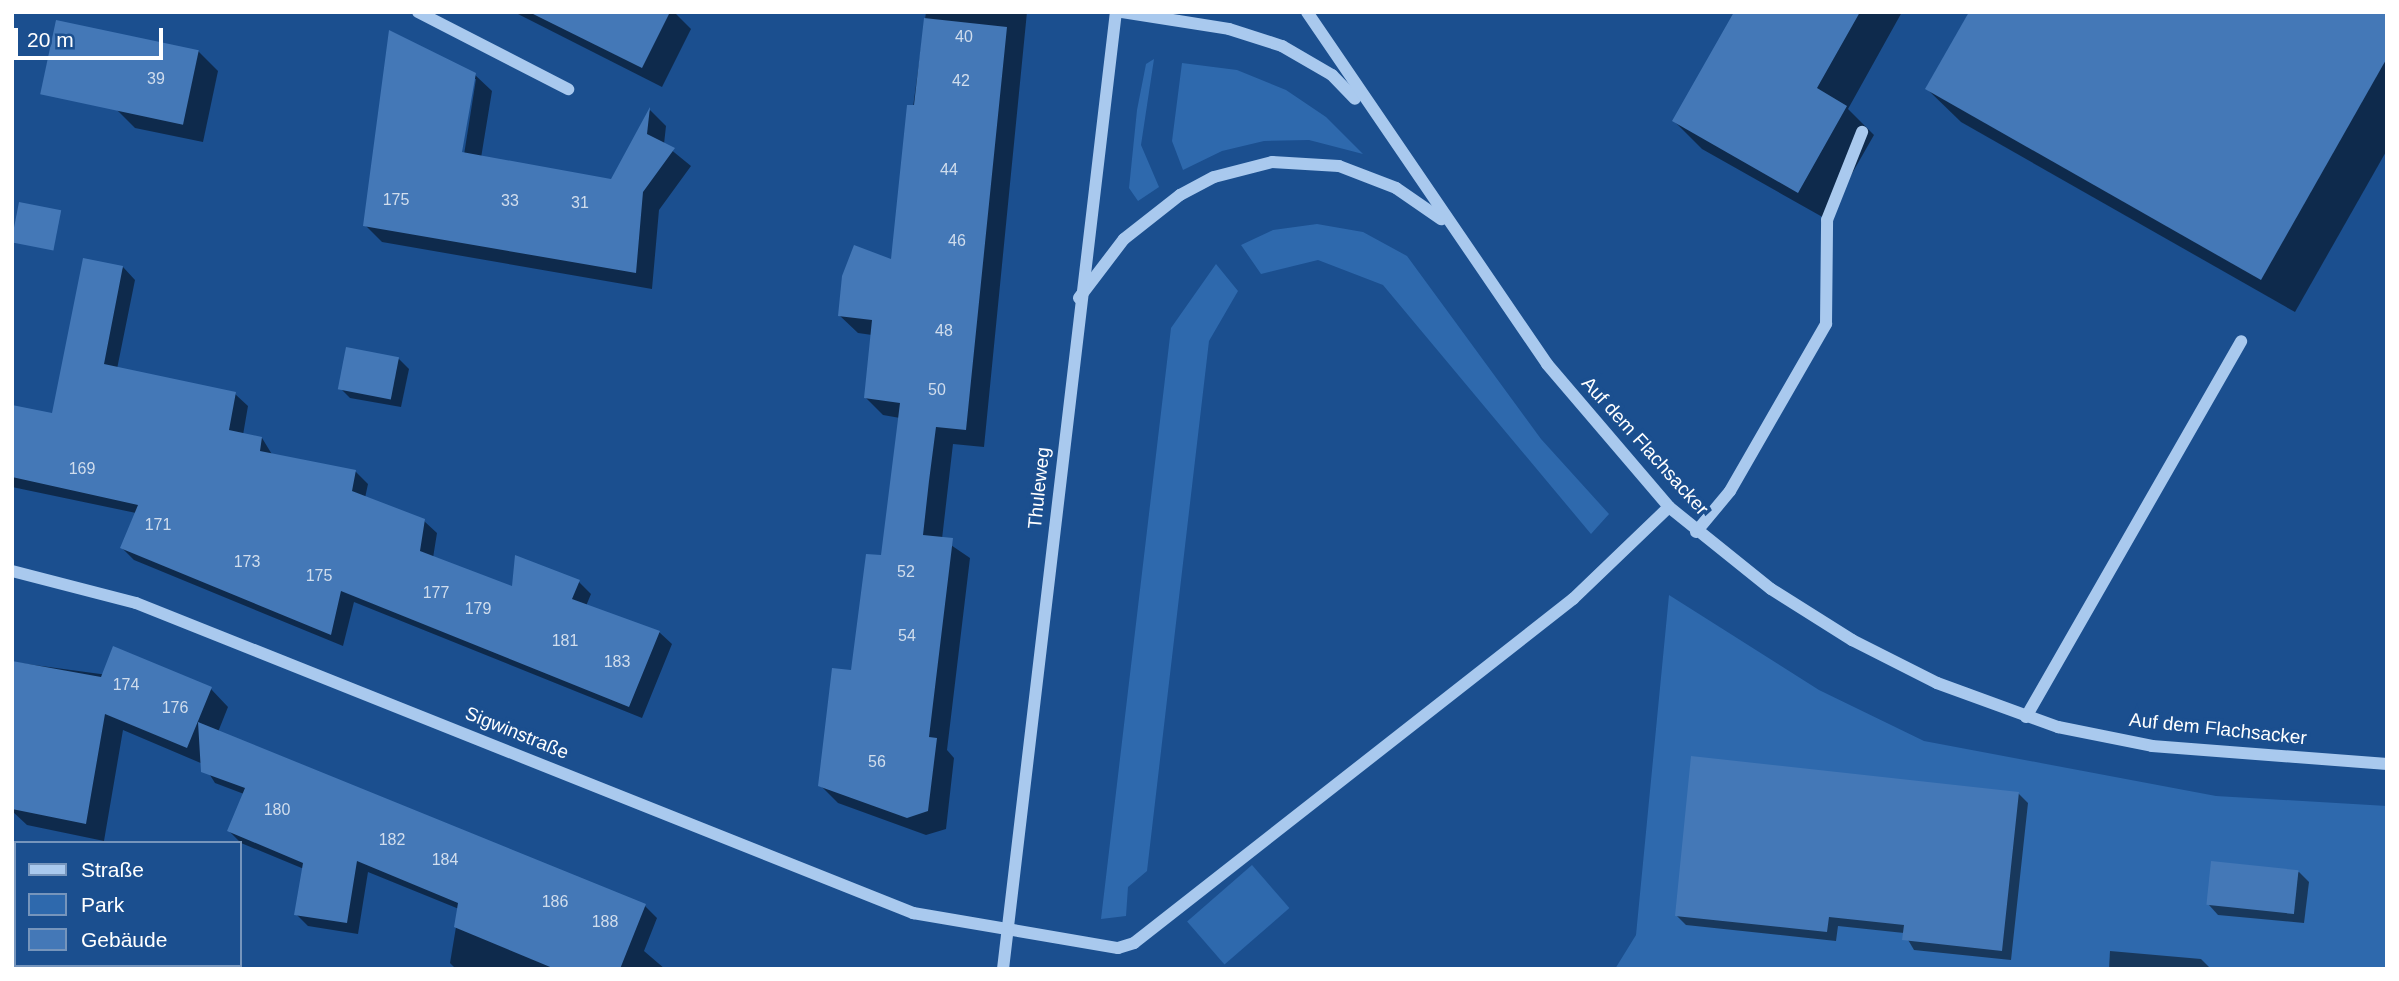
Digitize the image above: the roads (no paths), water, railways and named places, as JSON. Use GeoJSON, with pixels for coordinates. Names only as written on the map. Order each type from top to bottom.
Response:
{"type":"FeatureCollection","features":[{"type":"Feature","properties":{"kind":"street"},"geometry":{"type":"LineString","coordinates":[[418,12],[568,89]]}},
{"type":"Feature","properties":{"kind":"street","name":"Thuleweg"},"geometry":{"type":"LineString","coordinates":[[1003,969],[1079,298],[1116,12]]}},
{"type":"Feature","properties":{"kind":"street","name":"Auf dem Flachsacker"},"geometry":{"type":"LineString","coordinates":[[1122,12],[1229,29],[1282,46],[1332,75],[1372,116]]}},
{"type":"Feature","properties":{"kind":"street","name":"Auf dem Flachsacker"},"geometry":{"type":"LineString","coordinates":[[1307,12],[1372,116],[1547,364],[1669,507],[1696,532],[1852,640],[2026,717],[2152,746],[2387,764]]}},
{"type":"Feature","properties":{"kind":"street"},"geometry":{"type":"LineString","coordinates":[[1696,532],[1730,491],[1826,324],[1827,220],[1862,132]]}},
{"type":"Feature","properties":{"kind":"street","name":"Auf dem Flachsacker"},"geometry":{"type":"LineString","coordinates":[[1079,298],[1124,239],[1180,195],[1214,177],[1272,162],[1339,166],[1396,188],[1448,224]]}},
{"type":"Feature","properties":{"kind":"street"},"geometry":{"type":"LineString","coordinates":[[2026,717],[2241,341]]}},
{"type":"Feature","properties":{"kind":"street","name":"Sigwinstraße"},"geometry":{"type":"LineString","coordinates":[[12,571],[136,603],[913,913],[1118,948],[1134,943],[1573,599],[1669,507]]}}]}
